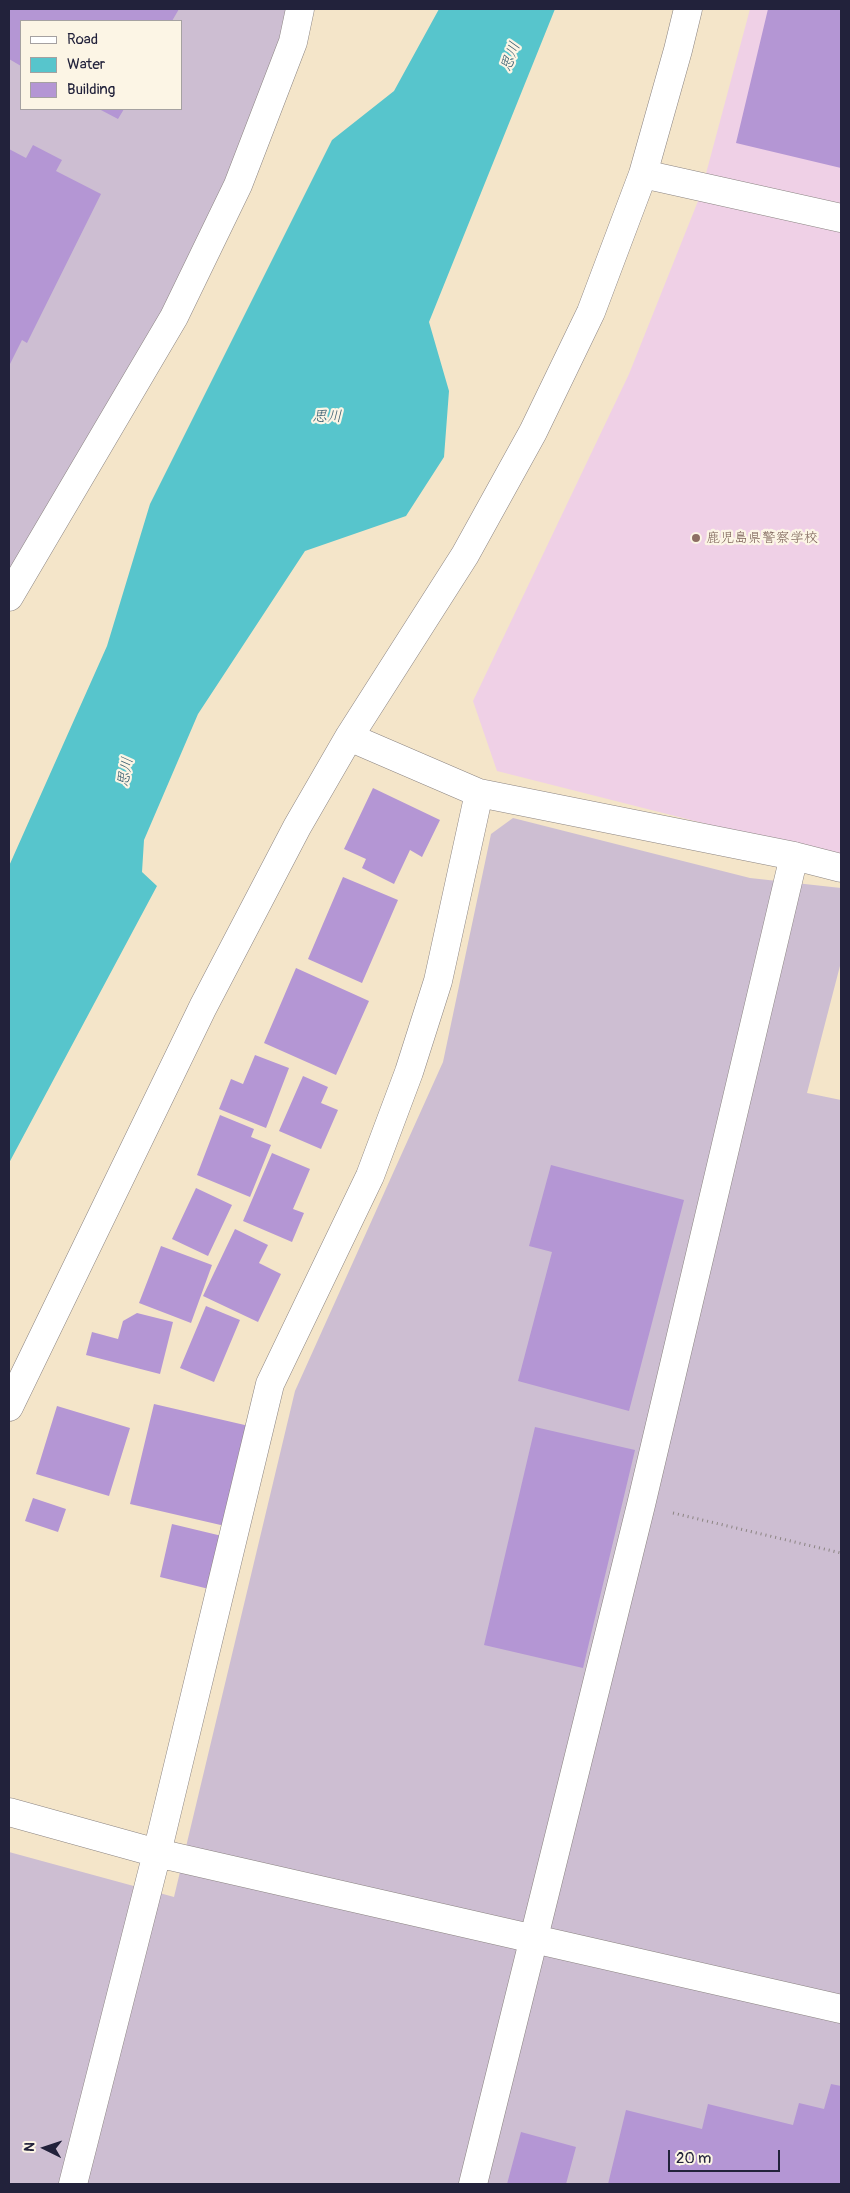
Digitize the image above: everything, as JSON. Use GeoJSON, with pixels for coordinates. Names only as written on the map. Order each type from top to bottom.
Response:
{"type":"FeatureCollection","features":[{"type":"Feature","properties":{"kind":"street"},"geometry":{"type":"LineString","coordinates":[[9,597],[174,317],[238,185],[294,42],[300,9]]}},
{"type":"Feature","properties":{"kind":"street"},"geometry":{"type":"LineString","coordinates":[[9,1407],[203,1007],[297,827],[350,737],[465,555],[533,432],[592,312],[643,174],[688,9]]}},
{"type":"Feature","properties":{"kind":"street"},"geometry":{"type":"LineString","coordinates":[[643,174],[841,218]]}},
{"type":"Feature","properties":{"kind":"street"},"geometry":{"type":"LineString","coordinates":[[350,737],[479,793],[794,856],[841,868]]}},
{"type":"Feature","properties":{"kind":"street"},"geometry":{"type":"LineString","coordinates":[[73,2184],[157,1854],[270,1384],[370,1176],[409,1072],[438,981],[479,793]]}},
{"type":"Feature","properties":{"kind":"street"},"geometry":{"type":"LineString","coordinates":[[473,2184],[641,1505],[794,856]]}},
{"type":"Feature","properties":{"kind":"street"},"geometry":{"type":"LineString","coordinates":[[9,1812],[157,1854],[841,2009]]}},
{"type":"Feature","properties":{"kind":"path"},"geometry":{"type":"LineString","coordinates":[[641,1505],[841,1553]]}},
{"type":"Feature","properties":{"kind":"shaded area"},"geometry":{"type":"Polygon","coordinates":[[[9,9],[300,9],[238,185],[9,597],[9,9]]]}},
{"type":"Feature","properties":{"kind":"shaded area","name":"鹿児島県警察学校"},"geometry":{"type":"Polygon","coordinates":[[[750,9],[841,9],[841,858],[497,771],[473,701],[629,374],[700,196],[750,9]]]}},
{"type":"Feature","properties":{"kind":"shaded area"},"geometry":{"type":"Polygon","coordinates":[[[513,818],[750,878],[841,888],[841,962],[807,1093],[841,1100],[841,2184],[9,2184],[9,1852],[174,1897],[295,1391],[443,1062],[491,834],[513,818]]]}},
{"type":"Feature","properties":{"kind":"water","name":"思川"},"geometry":{"type":"Polygon","coordinates":[[[439,9],[555,9],[429,322],[449,391],[444,457],[406,516],[305,551],[198,714],[144,840],[142,872],[157,886],[9,1163],[9,866],[107,646],[150,504],[332,140],[394,91],[439,9]]]}},
{"type":"Feature","properties":{"kind":"building"},"geometry":{"type":"Polygon","coordinates":[[[9,9],[179,9],[173,20],[20,20],[20,65],[9,59],[9,9]]]}},
{"type":"Feature","properties":{"kind":"building"},"geometry":{"type":"Polygon","coordinates":[[[768,9],[841,9],[841,168],[736,143],[768,9]]]}},
{"type":"Feature","properties":{"kind":"building"},"geometry":{"type":"Polygon","coordinates":[[[101,110],[123,110],[118,119],[101,110]]]}},
{"type":"Feature","properties":{"kind":"building"},"geometry":{"type":"Polygon","coordinates":[[[33,145],[62,160],[56,171],[101,194],[27,343],[22,340],[9,366],[9,149],[26,158],[33,145]]]}},
{"type":"Feature","properties":{"kind":"building"},"geometry":{"type":"Polygon","coordinates":[[[373,788],[440,820],[422,857],[410,850],[394,884],[362,868],[366,859],[344,849],[373,788]]]}},
{"type":"Feature","properties":{"kind":"building"},"geometry":{"type":"Polygon","coordinates":[[[343,877],[398,900],[362,983],[308,959],[343,877]]]}},
{"type":"Feature","properties":{"kind":"building"},"geometry":{"type":"Polygon","coordinates":[[[296,968],[369,1001],[336,1075],[264,1043],[296,968]]]}},
{"type":"Feature","properties":{"kind":"building"},"geometry":{"type":"Polygon","coordinates":[[[255,1055],[289,1068],[266,1128],[219,1109],[231,1079],[243,1084],[255,1055]]]}},
{"type":"Feature","properties":{"kind":"building"},"geometry":{"type":"Polygon","coordinates":[[[303,1076],[328,1087],[321,1103],[338,1110],[321,1149],[279,1131],[303,1076]]]}},
{"type":"Feature","properties":{"kind":"building"},"geometry":{"type":"Polygon","coordinates":[[[220,1115],[254,1129],[251,1137],[271,1145],[250,1197],[197,1175],[220,1115]]]}},
{"type":"Feature","properties":{"kind":"building"},"geometry":{"type":"Polygon","coordinates":[[[272,1153],[310,1169],[293,1209],[304,1213],[292,1242],[243,1221],[272,1153]]]}},
{"type":"Feature","properties":{"kind":"building"},"geometry":{"type":"Polygon","coordinates":[[[551,1165],[684,1200],[629,1411],[518,1381],[552,1252],[529,1246],[551,1165]]]}},
{"type":"Feature","properties":{"kind":"building"},"geometry":{"type":"Polygon","coordinates":[[[196,1188],[232,1205],[208,1256],[172,1239],[196,1188]]]}},
{"type":"Feature","properties":{"kind":"building"},"geometry":{"type":"Polygon","coordinates":[[[235,1229],[268,1245],[259,1263],[281,1274],[258,1322],[203,1296],[235,1229]]]}},
{"type":"Feature","properties":{"kind":"building"},"geometry":{"type":"Polygon","coordinates":[[[161,1246],[212,1265],[191,1323],[139,1303],[161,1246]]]}},
{"type":"Feature","properties":{"kind":"building"},"geometry":{"type":"Polygon","coordinates":[[[206,1306],[240,1320],[214,1382],[180,1368],[206,1306]]]}},
{"type":"Feature","properties":{"kind":"building"},"geometry":{"type":"Polygon","coordinates":[[[137,1313],[173,1322],[160,1374],[86,1355],[92,1332],[118,1339],[123,1321],[137,1313]]]}},
{"type":"Feature","properties":{"kind":"building"},"geometry":{"type":"Polygon","coordinates":[[[154,1404],[249,1426],[225,1526],[130,1504],[154,1404]]]}},
{"type":"Feature","properties":{"kind":"building"},"geometry":{"type":"Polygon","coordinates":[[[57,1406],[130,1428],[109,1496],[36,1474],[57,1406]]]}},
{"type":"Feature","properties":{"kind":"building"},"geometry":{"type":"Polygon","coordinates":[[[535,1427],[635,1450],[583,1668],[484,1645],[535,1427]]]}},
{"type":"Feature","properties":{"kind":"building"},"geometry":{"type":"Polygon","coordinates":[[[33,1498],[66,1509],[58,1532],[25,1521],[33,1498]]]}},
{"type":"Feature","properties":{"kind":"building"},"geometry":{"type":"Polygon","coordinates":[[[172,1524],[222,1536],[209,1589],[160,1577],[172,1524]]]}},
{"type":"Feature","properties":{"kind":"building"},"geometry":{"type":"Polygon","coordinates":[[[831,2084],[841,2086],[841,2184],[608,2184],[626,2110],[702,2129],[708,2104],[793,2125],[799,2103],[824,2109],[831,2084]]]}},
{"type":"Feature","properties":{"kind":"building"},"geometry":{"type":"Polygon","coordinates":[[[521,2132],[576,2147],[566,2184],[507,2184],[521,2132]]]}},
{"type":"Feature","properties":{"kind":"place","name":"鹿児島県警察学校"},"geometry":{"type":"Point","coordinates":[696,538]}}]}
